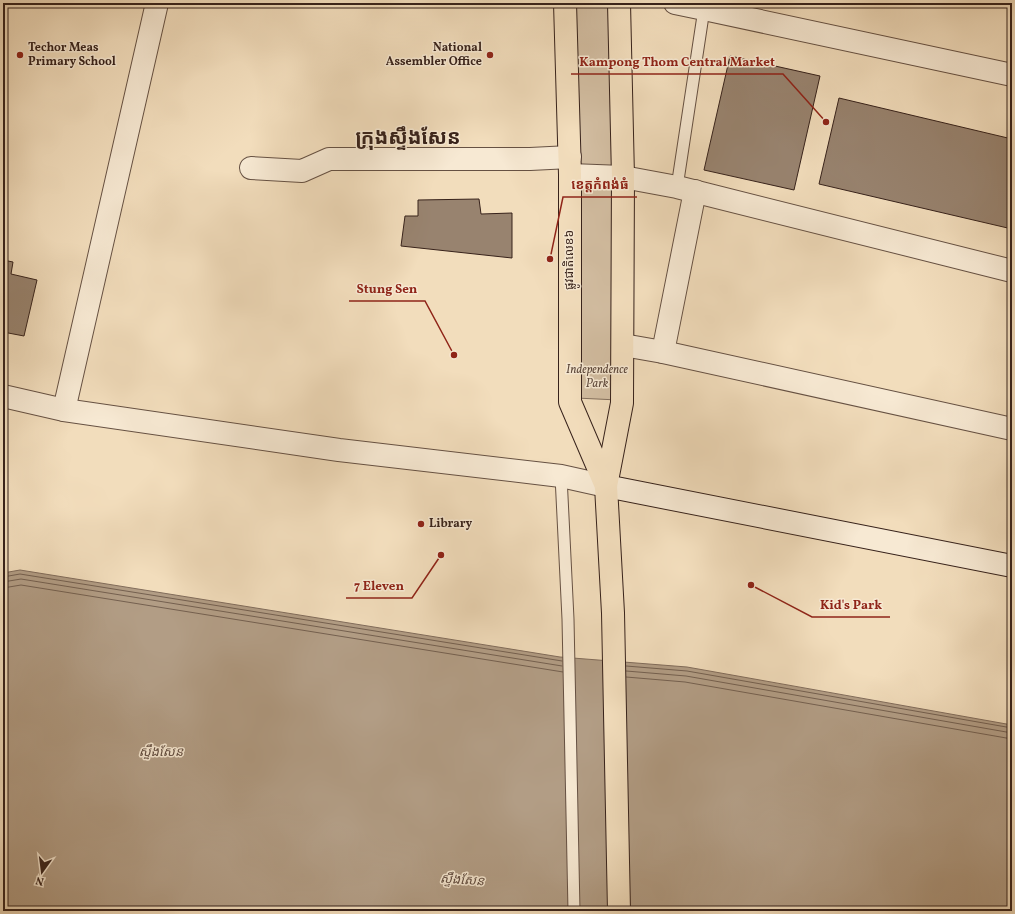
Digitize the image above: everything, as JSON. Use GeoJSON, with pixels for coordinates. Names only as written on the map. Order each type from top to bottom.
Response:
{"type":"FeatureCollection","features":[{"type":"Feature","properties":{"kind":"main road","name":"ផ្លូវជាតិលេខ៦"},"geometry":{"type":"LineString","coordinates":[[565,3],[570,166],[570,402],[606,486]]}},
{"type":"Feature","properties":{"kind":"main road","name":"ផ្លូវជាតិលេខ៦"},"geometry":{"type":"LineString","coordinates":[[619,3],[623,176],[622,403],[606,486],[613,613],[619,911]]}},
{"type":"Feature","properties":{"kind":"street"},"geometry":{"type":"LineString","coordinates":[[64,410],[158,3]]}},
{"type":"Feature","properties":{"kind":"street"},"geometry":{"type":"LineString","coordinates":[[675,3],[700,6],[1012,75]]}},
{"type":"Feature","properties":{"kind":"street"},"geometry":{"type":"LineString","coordinates":[[251,168],[302,171],[329,159],[522,159],[570,166],[686,189],[1012,271]]}},
{"type":"Feature","properties":{"kind":"street"},"geometry":{"type":"LineString","coordinates":[[663,352],[686,189]]}},
{"type":"Feature","properties":{"kind":"street"},"geometry":{"type":"LineString","coordinates":[[623,345],[663,352],[1012,429]]}},
{"type":"Feature","properties":{"kind":"street"},"geometry":{"type":"LineString","coordinates":[[3,396],[64,410],[339,450],[561,476],[1012,566]]}},
{"type":"Feature","properties":{"kind":"lane"},"geometry":{"type":"LineString","coordinates":[[686,189],[700,6]]}},
{"type":"Feature","properties":{"kind":"lane"},"geometry":{"type":"LineString","coordinates":[[561,476],[568,619],[574,911]]}},
{"type":"Feature","properties":{"kind":"green space","name":"Independence Park"},"geometry":{"type":"Polygon","coordinates":[[[571,3],[612,3],[618,400],[576,398],[571,3]]]}},
{"type":"Feature","properties":{"kind":"water","name":"ស្ទឹងសែន"},"geometry":{"type":"Polygon","coordinates":[[[20,570],[560,657],[687,667],[1012,725],[1012,911],[3,911],[3,573],[20,570]]]}},
{"type":"Feature","properties":{"kind":"building"},"geometry":{"type":"Polygon","coordinates":[[[730,56],[820,76],[794,190],[704,170],[730,56]]]}},
{"type":"Feature","properties":{"kind":"building"},"geometry":{"type":"Polygon","coordinates":[[[839,98],[1012,139],[1012,229],[819,184],[839,98]]]}},
{"type":"Feature","properties":{"kind":"building"},"geometry":{"type":"Polygon","coordinates":[[[479,199],[481,214],[512,213],[512,258],[401,246],[405,216],[418,216],[418,200],[479,199]]]}},
{"type":"Feature","properties":{"kind":"building"},"geometry":{"type":"Polygon","coordinates":[[[3,260],[13,262],[11,274],[37,280],[24,336],[3,332],[3,260]]]}},
{"type":"Feature","properties":{"kind":"place","name":"Techor Meas Primary School"},"geometry":{"type":"Point","coordinates":[20,55]}},
{"type":"Feature","properties":{"kind":"place","name":"National Assembler Office"},"geometry":{"type":"Point","coordinates":[490,55]}},
{"type":"Feature","properties":{"kind":"place","name":"Kampong Thom Central Market"},"geometry":{"type":"Point","coordinates":[826,122]}},
{"type":"Feature","properties":{"kind":"place","name":"ខេត្តកំពង់ធំ"},"geometry":{"type":"Point","coordinates":[550,259]}},
{"type":"Feature","properties":{"kind":"place","name":"Stung Sen"},"geometry":{"type":"Point","coordinates":[454,355]}},
{"type":"Feature","properties":{"kind":"place","name":"Library"},"geometry":{"type":"Point","coordinates":[421,524]}},
{"type":"Feature","properties":{"kind":"place","name":"7 Eleven"},"geometry":{"type":"Point","coordinates":[441,555]}},
{"type":"Feature","properties":{"kind":"place","name":"Kid's Park"},"geometry":{"type":"Point","coordinates":[751,585]}},
{"type":"Feature","properties":{"kind":"district","name":"ក្រុងស្ទឹងសែន"},"geometry":{"type":"Point","coordinates":[408,139]}}]}
